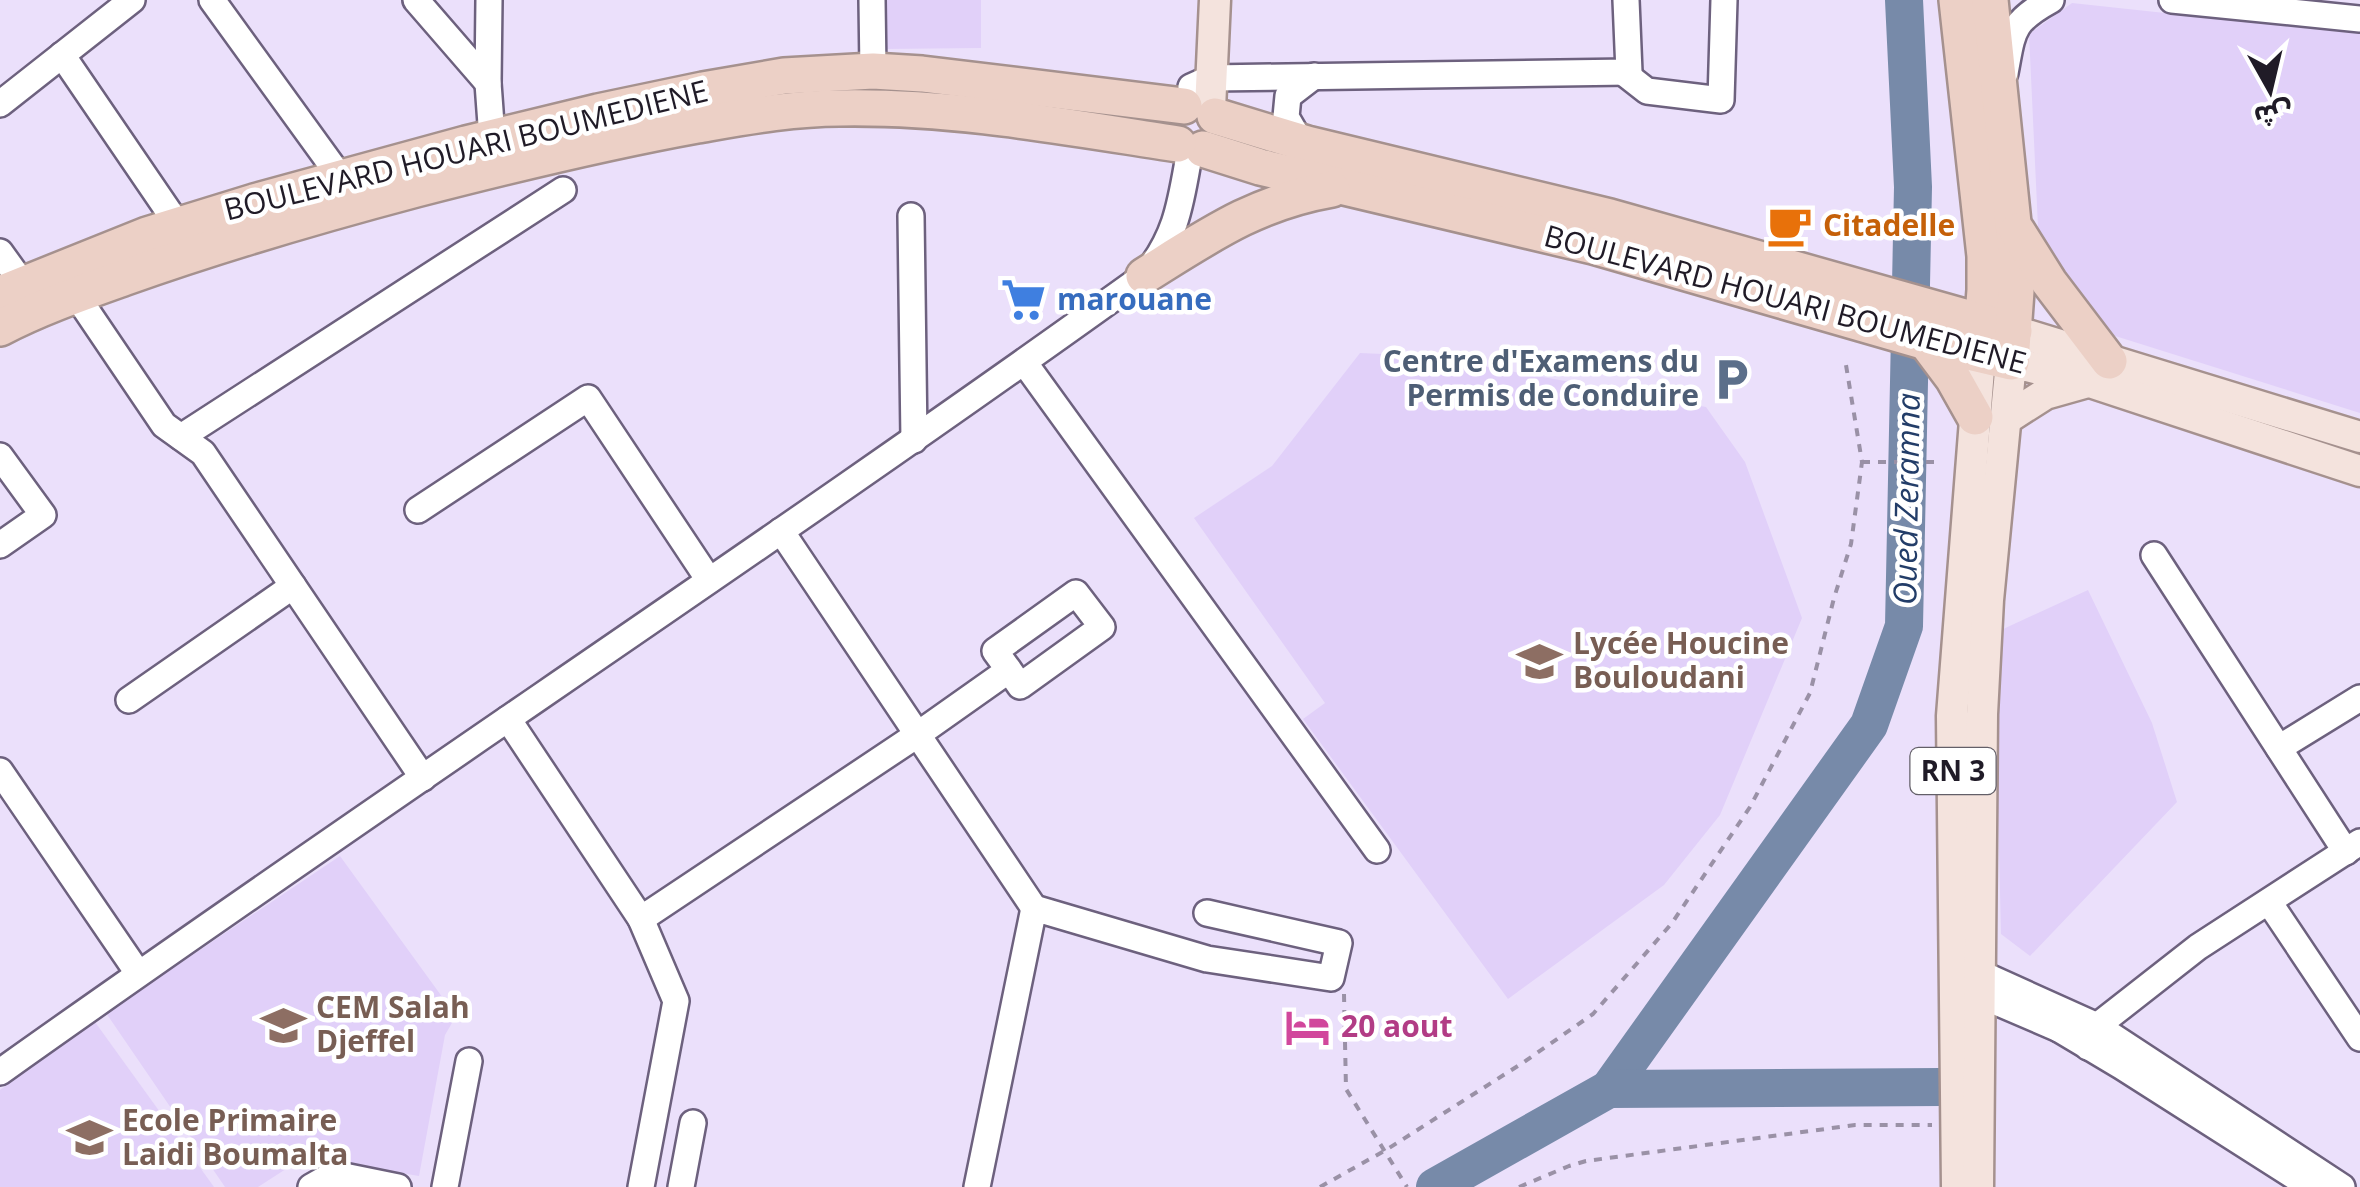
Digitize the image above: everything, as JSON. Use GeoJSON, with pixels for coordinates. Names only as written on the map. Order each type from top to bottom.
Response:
{"type":"FeatureCollection","features":[{"type":"Feature","properties":{"kind":"highway","name":"RN 3"},"geometry":{"type":"LineString","coordinates":[[1957,0],[1997,226],[2016,252],[1997,343]]}},
{"type":"Feature","properties":{"kind":"highway","name":"RN 3"},"geometry":{"type":"LineString","coordinates":[[1990,0],[2001,98],[1997,226]]}},
{"type":"Feature","properties":{"kind":"highway","name":"BOULEVARD HOUARI BOUMEDIENE"},"geometry":{"type":"LineString","coordinates":[[12,289],[178,225],[492,138],[735,84],[784,76],[873,71],[1200,100],[1300,141],[1610,217],[1861,305],[1997,343]]}},
{"type":"Feature","properties":{"kind":"highway"},"geometry":{"type":"LineString","coordinates":[[1191,148],[1210,145],[1218,131],[1200,100]]}},
{"type":"Feature","properties":{"kind":"highway","name":"BOULEVARD HOUARI BOUMEDIENE"},"geometry":{"type":"LineString","coordinates":[[0,328],[76,295],[184,256],[321,214],[514,164],[665,131],[757,115],[835,108],[956,112],[1191,148],[1593,246],[1861,305]]}},
{"type":"Feature","properties":{"kind":"highway"},"geometry":{"type":"LineString","coordinates":[[1144,276],[1247,214],[1291,198],[1352,188]]}},
{"type":"Feature","properties":{"kind":"highway"},"geometry":{"type":"LineString","coordinates":[[1990,418],[1953,378],[1930,325],[1997,226],[2058,295],[2099,371]]}},
{"type":"Feature","properties":{"kind":"main road"},"geometry":{"type":"LineString","coordinates":[[1195,0],[1200,100]]}},
{"type":"Feature","properties":{"kind":"main road"},"geometry":{"type":"LineString","coordinates":[[1200,100],[1215,0]]}},
{"type":"Feature","properties":{"kind":"main road","name":"BOULEVARD HOUARI BOUMEDIENE"},"geometry":{"type":"LineString","coordinates":[[1997,343],[2360,437]]}},
{"type":"Feature","properties":{"kind":"main road","name":"RN 3"},"geometry":{"type":"LineString","coordinates":[[1978,1187],[1970,987],[1952,716],[1997,343]]}},
{"type":"Feature","properties":{"kind":"main road"},"geometry":{"type":"LineString","coordinates":[[1990,418],[2099,371]]}},
{"type":"Feature","properties":{"kind":"main road","name":"BOULEVARD HOUARI BOUMEDIENE"},"geometry":{"type":"LineString","coordinates":[[2099,371],[2360,471]]}},
{"type":"Feature","properties":{"kind":"main road","name":"RN 3"},"geometry":{"type":"LineString","coordinates":[[1957,1187],[1957,1125],[1970,987],[1980,940],[1990,418]]}},
{"type":"Feature","properties":{"kind":"street"},"geometry":{"type":"LineString","coordinates":[[0,104],[132,0]]}},
{"type":"Feature","properties":{"kind":"street"},"geometry":{"type":"LineString","coordinates":[[212,0],[341,178]]}},
{"type":"Feature","properties":{"kind":"street"},"geometry":{"type":"LineString","coordinates":[[416,0],[488,83]]}},
{"type":"Feature","properties":{"kind":"street"},"geometry":{"type":"LineString","coordinates":[[489,0],[492,138]]}},
{"type":"Feature","properties":{"kind":"street"},"geometry":{"type":"LineString","coordinates":[[872,0],[873,71]]}},
{"type":"Feature","properties":{"kind":"street"},"geometry":{"type":"LineString","coordinates":[[1200,100],[1314,76],[1628,72],[1626,0]]}},
{"type":"Feature","properties":{"kind":"street"},"geometry":{"type":"LineString","coordinates":[[1624,72],[1647,91],[1722,100],[1724,0]]}},
{"type":"Feature","properties":{"kind":"street"},"geometry":{"type":"LineString","coordinates":[[2001,98],[2013,34],[2026,14],[2051,0]]}},
{"type":"Feature","properties":{"kind":"street"},"geometry":{"type":"LineString","coordinates":[[2172,0],[2360,19]]}},
{"type":"Feature","properties":{"kind":"street"},"geometry":{"type":"LineString","coordinates":[[62,55],[178,225]]}},
{"type":"Feature","properties":{"kind":"street"},"geometry":{"type":"LineString","coordinates":[[1300,141],[1286,117],[1288,96],[1314,76]]}},
{"type":"Feature","properties":{"kind":"street"},"geometry":{"type":"LineString","coordinates":[[0,1072],[914,440],[1144,276],[1174,228],[1191,148]]}},
{"type":"Feature","properties":{"kind":"street"},"geometry":{"type":"LineString","coordinates":[[180,437],[564,190]]}},
{"type":"Feature","properties":{"kind":"street"},"geometry":{"type":"LineString","coordinates":[[911,216],[914,440]]}},
{"type":"Feature","properties":{"kind":"street"},"geometry":{"type":"LineString","coordinates":[[0,252],[12,289]]}},
{"type":"Feature","properties":{"kind":"street"},"geometry":{"type":"LineString","coordinates":[[76,295],[164,425],[203,453],[423,778]]}},
{"type":"Feature","properties":{"kind":"street"},"geometry":{"type":"LineString","coordinates":[[1024,362],[1377,850]]}},
{"type":"Feature","properties":{"kind":"street"},"geometry":{"type":"LineString","coordinates":[[418,510],[588,398],[709,580]]}},
{"type":"Feature","properties":{"kind":"street"},"geometry":{"type":"LineString","coordinates":[[0,456],[43,515],[0,545]]}},
{"type":"Feature","properties":{"kind":"street"},"geometry":{"type":"LineString","coordinates":[[782,530],[1034,908],[1207,959],[1331,978],[1339,943],[1206,913]]}},
{"type":"Feature","properties":{"kind":"street"},"geometry":{"type":"LineString","coordinates":[[2092,1036],[2198,948],[2353,847],[2279,748],[2154,555]]}},
{"type":"Feature","properties":{"kind":"street"},"geometry":{"type":"LineString","coordinates":[[129,700],[292,586]]}},
{"type":"Feature","properties":{"kind":"street"},"geometry":{"type":"LineString","coordinates":[[641,919],[1009,670]]}},
{"type":"Feature","properties":{"kind":"street"},"geometry":{"type":"LineString","coordinates":[[2279,748],[2360,698]]}},
{"type":"Feature","properties":{"kind":"street"},"geometry":{"type":"LineString","coordinates":[[508,719],[641,919],[676,1001],[641,1187]]}},
{"type":"Feature","properties":{"kind":"street"},"geometry":{"type":"LineString","coordinates":[[0,772],[138,973]]}},
{"type":"Feature","properties":{"kind":"street"},"geometry":{"type":"LineString","coordinates":[[2269,902],[2360,1038]]}},
{"type":"Feature","properties":{"kind":"street"},"geometry":{"type":"LineString","coordinates":[[977,1187],[1034,908]]}},
{"type":"Feature","properties":{"kind":"street"},"geometry":{"type":"LineString","coordinates":[[1980,940],[2014,998],[2058,1029],[2092,1036],[2311,1187]]}},
{"type":"Feature","properties":{"kind":"street"},"geometry":{"type":"LineString","coordinates":[[1970,987],[1992,1009],[2014,998]]}},
{"type":"Feature","properties":{"kind":"street"},"geometry":{"type":"LineString","coordinates":[[1970,987],[2014,998],[2092,1036],[2342,1187]]}},
{"type":"Feature","properties":{"kind":"street"},"geometry":{"type":"LineString","coordinates":[[445,1187],[469,1061]]}},
{"type":"Feature","properties":{"kind":"street"},"geometry":{"type":"LineString","coordinates":[[681,1187],[693,1123]]}},
{"type":"Feature","properties":{"kind":"street"},"geometry":{"type":"LineString","coordinates":[[311,1187],[334,1174],[398,1187]]}},
{"type":"Feature","properties":{"kind":"path"},"geometry":{"type":"LineString","coordinates":[[1320,1187],[1386,1150],[1593,1014],[1672,923],[1750,807],[1810,693],[1851,544],[1862,462],[1845,360]]}},
{"type":"Feature","properties":{"kind":"path"},"geometry":{"type":"LineString","coordinates":[[1862,462],[1941,462]]}},
{"type":"Feature","properties":{"kind":"path"},"geometry":{"type":"LineString","coordinates":[[1331,978],[1344,991],[1346,1089],[1407,1187]]}},
{"type":"Feature","properties":{"kind":"path"},"geometry":{"type":"LineString","coordinates":[[1519,1187],[1569,1166],[1605,1159],[1855,1125],[1957,1125]]}},
{"type":"Feature","properties":{"kind":"shaded area"},"geometry":{"type":"Polygon","coordinates":[[[882,0],[981,0],[981,48],[883,49],[882,0]]]}},
{"type":"Feature","properties":{"kind":"shaded area"},"geometry":{"type":"Polygon","coordinates":[[[2072,3],[2360,34],[2360,413],[2112,335],[2039,249],[2029,34],[2072,3]]]}},
{"type":"Feature","properties":{"kind":"shaded area","name":"Lycée Houcine Bouloudani"},"geometry":{"type":"Polygon","coordinates":[[[1360,353],[1428,356],[1706,407],[1745,462],[1802,618],[1720,815],[1664,885],[1508,999],[1303,719],[1325,703],[1194,518],[1272,466],[1360,353]]]}},
{"type":"Feature","properties":{"kind":"shaded area"},"geometry":{"type":"Polygon","coordinates":[[[2088,590],[2152,723],[2177,802],[2030,956],[2001,934],[1996,722],[2001,630],[2088,590]]]}},
{"type":"Feature","properties":{"kind":"shaded area","name":"CEM Salah Djeffel"},"geometry":{"type":"Polygon","coordinates":[[[340,856],[456,1016],[445,1035],[419,1176],[340,1163],[317,1149],[258,1187],[225,1187],[106,1013],[340,856]]]}},
{"type":"Feature","properties":{"kind":"shaded area","name":"Ecole Primaire Laidi Boumalta"},"geometry":{"type":"Polygon","coordinates":[[[95,1022],[214,1187],[0,1187],[0,1090],[95,1022]]]}},
{"type":"Feature","properties":{"kind":"waterway","name":"Oued Zeramna"},"geometry":{"type":"LineString","coordinates":[[1609,1089],[1869,725],[1904,626],[1913,187],[1904,0]]}},
{"type":"Feature","properties":{"kind":"waterway","name":"Oued Zeramna"},"geometry":{"type":"LineString","coordinates":[[1435,1187],[1609,1089],[1942,1087]]}},
{"type":"Feature","properties":{"kind":"place","name":"Citadelle"},"geometry":{"type":"Point","coordinates":[1790,226]}},
{"type":"Feature","properties":{"kind":"place","name":"marouane"},"geometry":{"type":"Point","coordinates":[1024,300]}},
{"type":"Feature","properties":{"kind":"place","name":"Centre d'Examens du Permis de Conduire"},"geometry":{"type":"Point","coordinates":[1732,379]}},
{"type":"Feature","properties":{"kind":"place","name":"Lycée Houcine Bouloudani"},"geometry":{"type":"Point","coordinates":[1540,661]}},
{"type":"Feature","properties":{"kind":"place","name":"CEM Salah Djeffel"},"geometry":{"type":"Point","coordinates":[283,1025]}},
{"type":"Feature","properties":{"kind":"place","name":"20 aout"},"geometry":{"type":"Point","coordinates":[1308,1027]}},
{"type":"Feature","properties":{"kind":"place","name":"Ecole Primaire Laidi Boumalta"},"geometry":{"type":"Point","coordinates":[89,1138]}}]}
